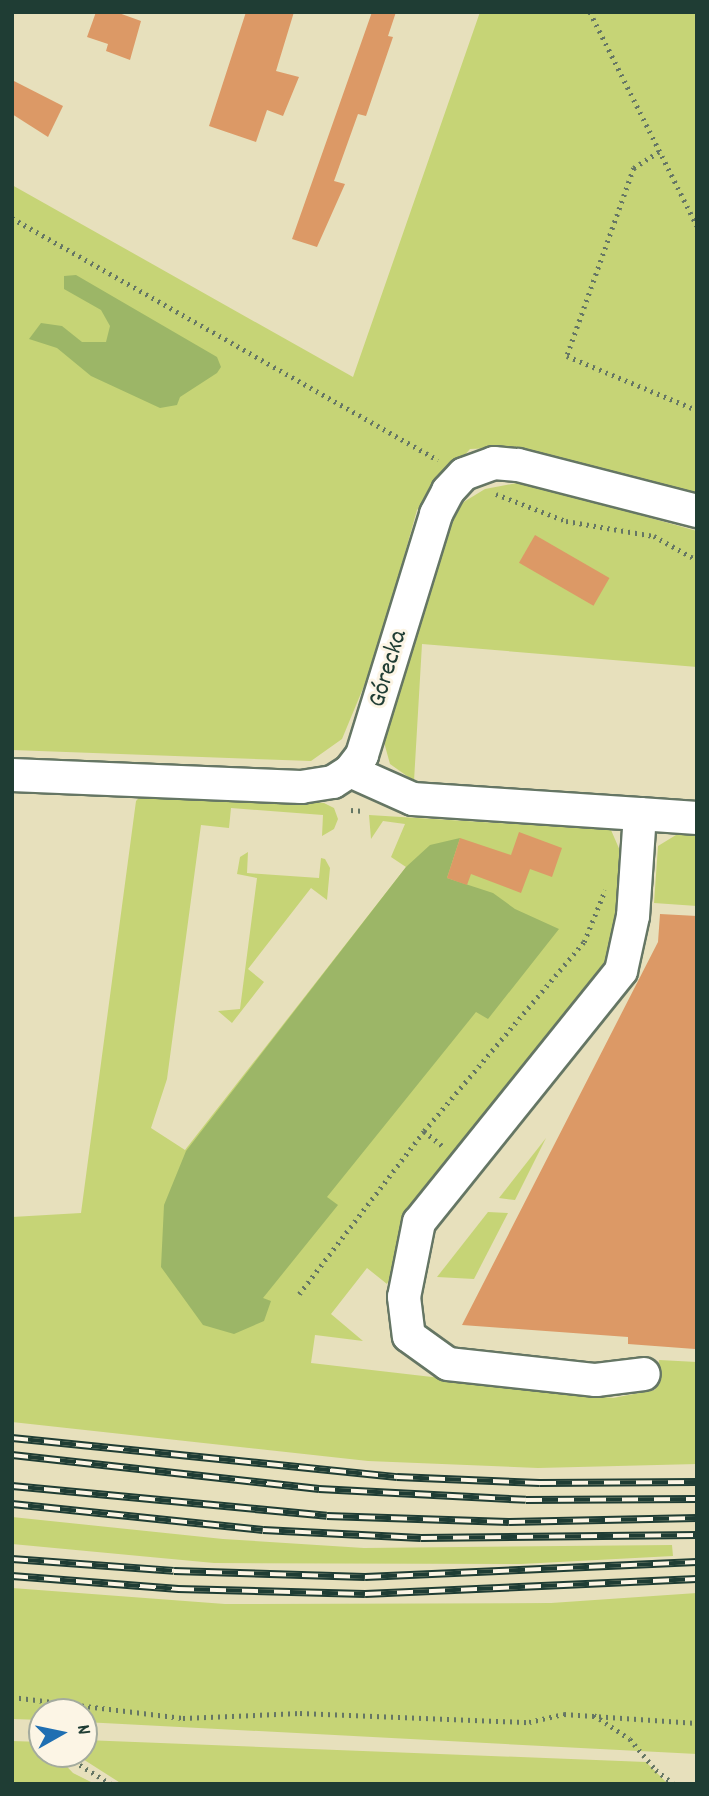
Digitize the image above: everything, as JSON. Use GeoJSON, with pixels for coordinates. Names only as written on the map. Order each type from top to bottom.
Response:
{"type":"FeatureCollection","features":[{"type":"Feature","properties":{"kind":"street"},"geometry":{"type":"LineString","coordinates":[[464,474],[494,463],[518,465],[697,510]]}},
{"type":"Feature","properties":{"kind":"street","name":"Górecka"},"geometry":{"type":"LineString","coordinates":[[350,771],[367,743],[436,514],[448,491],[464,474]]}},
{"type":"Feature","properties":{"kind":"street"},"geometry":{"type":"LineString","coordinates":[[12,775],[301,787],[333,782],[350,771],[412,799],[697,817]]}},
{"type":"Feature","properties":{"kind":"street"},"geometry":{"type":"LineString","coordinates":[[640,814],[633,872],[632,916],[621,971],[419,1222],[404,1297],[409,1336],[448,1364],[596,1380],[644,1374]]}},
{"type":"Feature","properties":{"kind":"path"},"geometry":{"type":"LineString","coordinates":[[590,12],[697,226]]}},
{"type":"Feature","properties":{"kind":"path"},"geometry":{"type":"LineString","coordinates":[[659,152],[634,168],[567,356],[697,410]]}},
{"type":"Feature","properties":{"kind":"path"},"geometry":{"type":"LineString","coordinates":[[12,218],[464,474],[493,493],[566,521],[654,536],[697,560]]}},
{"type":"Feature","properties":{"kind":"path"},"geometry":{"type":"LineString","coordinates":[[299,1294],[424,1131],[584,942],[603,891],[633,872]]}},
{"type":"Feature","properties":{"kind":"path"},"geometry":{"type":"LineString","coordinates":[[424,1131],[433,1139]]}},
{"type":"Feature","properties":{"kind":"path"},"geometry":{"type":"LineString","coordinates":[[12,1697],[183,1718],[300,1713],[529,1722],[564,1714],[697,1723]]}},
{"type":"Feature","properties":{"kind":"path"},"geometry":{"type":"LineString","coordinates":[[594,1715],[631,1739],[674,1784]]}},
{"type":"Feature","properties":{"kind":"path"},"geometry":{"type":"LineString","coordinates":[[85,1768],[111,1784]]}},
{"type":"Feature","properties":{"kind":"green space"},"geometry":{"type":"Polygon","coordinates":[[[480,12],[697,12],[697,496],[514,447],[470,449],[417,510],[376,657],[342,739],[311,761],[12,750],[12,185],[353,377],[480,12]]]}},
{"type":"Feature","properties":{"kind":"green space"},"geometry":{"type":"Polygon","coordinates":[[[76,275],[217,357],[221,367],[217,373],[180,397],[177,405],[160,408],[91,376],[57,348],[29,339],[41,323],[62,326],[82,342],[106,342],[110,326],[101,310],[64,289],[64,276],[76,275]]]}},
{"type":"Feature","properties":{"kind":"green space"},"geometry":{"type":"Polygon","coordinates":[[[522,482],[697,531],[697,667],[422,644],[414,781],[390,764],[382,735],[448,521],[462,503],[485,489],[522,482]]]}},
{"type":"Feature","properties":{"kind":"green space"},"geometry":{"type":"Polygon","coordinates":[[[146,790],[324,803],[334,808],[338,819],[334,829],[322,836],[323,815],[231,808],[229,828],[201,825],[167,1079],[151,1128],[185,1150],[406,867],[391,857],[405,824],[383,821],[371,839],[369,815],[611,830],[621,853],[610,964],[402,1225],[396,1266],[387,1284],[367,1268],[331,1314],[363,1341],[315,1335],[311,1363],[613,1398],[655,1390],[659,1360],[697,1362],[697,1464],[538,1468],[368,1461],[12,1422],[12,1217],[81,1213],[136,801],[146,790]]]}},
{"type":"Feature","properties":{"kind":"green space"},"geometry":{"type":"Polygon","coordinates":[[[676,825],[697,826],[697,906],[654,903],[658,846],[676,835],[676,825]]]}},
{"type":"Feature","properties":{"kind":"green space"},"geometry":{"type":"Polygon","coordinates":[[[460,838],[447,878],[493,893],[515,909],[559,929],[488,1019],[476,1012],[327,1197],[338,1205],[263,1298],[271,1301],[264,1321],[234,1334],[203,1325],[161,1267],[164,1205],[186,1151],[406,867],[430,845],[460,838]]]}},
{"type":"Feature","properties":{"kind":"green space"},"geometry":{"type":"Polygon","coordinates":[[[248,852],[247,873],[319,878],[321,858],[325,859],[330,868],[327,900],[311,888],[248,969],[264,982],[232,1023],[218,1011],[240,1009],[257,878],[237,874],[240,857],[248,852]]]}},
{"type":"Feature","properties":{"kind":"green space"},"geometry":{"type":"Polygon","coordinates":[[[546,1138],[515,1200],[499,1198],[546,1138]]]}},
{"type":"Feature","properties":{"kind":"green space"},"geometry":{"type":"Polygon","coordinates":[[[488,1212],[508,1213],[474,1279],[437,1277],[488,1212]]]}},
{"type":"Feature","properties":{"kind":"green space"},"geometry":{"type":"Polygon","coordinates":[[[12,1517],[223,1539],[364,1548],[672,1545],[673,1556],[521,1564],[214,1563],[12,1544],[12,1517]]]}},
{"type":"Feature","properties":{"kind":"green space"},"geometry":{"type":"Polygon","coordinates":[[[12,1588],[225,1604],[551,1603],[697,1593],[697,1754],[98,1723],[98,1698],[28,1698],[28,1720],[12,1719],[12,1588]]]}},
{"type":"Feature","properties":{"kind":"green space"},"geometry":{"type":"Polygon","coordinates":[[[12,1741],[28,1742],[28,1768],[68,1768],[95,1784],[12,1784],[12,1741]]]}},
{"type":"Feature","properties":{"kind":"green space"},"geometry":{"type":"Polygon","coordinates":[[[98,1741],[646,1762],[668,1784],[122,1784],[97,1768],[98,1741]]]}},
{"type":"Feature","properties":{"kind":"building"},"geometry":{"type":"Polygon","coordinates":[[[96,12],[116,12],[141,21],[130,60],[106,51],[108,44],[87,37],[96,12]]]}},
{"type":"Feature","properties":{"kind":"building"},"geometry":{"type":"Polygon","coordinates":[[[246,12],[294,12],[276,71],[299,77],[283,116],[267,110],[256,142],[209,126],[246,12]]]}},
{"type":"Feature","properties":{"kind":"building"},"geometry":{"type":"Polygon","coordinates":[[[372,12],[396,12],[388,36],[393,37],[366,116],[358,114],[334,181],[345,184],[317,247],[292,239],[372,12]]]}},
{"type":"Feature","properties":{"kind":"building"},"geometry":{"type":"Polygon","coordinates":[[[12,80],[63,106],[48,137],[12,114],[12,80]]]}},
{"type":"Feature","properties":{"kind":"building"},"geometry":{"type":"Polygon","coordinates":[[[535,535],[609,578],[593,606],[519,563],[535,535]]]}},
{"type":"Feature","properties":{"kind":"building"},"geometry":{"type":"Polygon","coordinates":[[[519,832],[562,848],[552,877],[530,869],[521,893],[471,874],[467,885],[447,878],[460,838],[511,855],[519,832]]]}},
{"type":"Feature","properties":{"kind":"building"},"geometry":{"type":"Polygon","coordinates":[[[660,914],[697,916],[695,1349],[628,1344],[628,1337],[462,1325],[658,942],[660,914]]]}},
{"type":"Feature","properties":{"kind":"railway"},"geometry":{"type":"LineString","coordinates":[[12,1438],[397,1477],[540,1483],[697,1482]]}},
{"type":"Feature","properties":{"kind":"railway"},"geometry":{"type":"LineString","coordinates":[[12,1455],[319,1489],[526,1500],[697,1499]]}},
{"type":"Feature","properties":{"kind":"railway"},"geometry":{"type":"LineString","coordinates":[[12,1486],[327,1516],[509,1522],[697,1518]]}},
{"type":"Feature","properties":{"kind":"railway"},"geometry":{"type":"LineString","coordinates":[[12,1504],[263,1530],[421,1538],[697,1535]]}},
{"type":"Feature","properties":{"kind":"railway"},"geometry":{"type":"LineString","coordinates":[[12,1559],[174,1571],[365,1577],[697,1562]]}},
{"type":"Feature","properties":{"kind":"railway"},"geometry":{"type":"LineString","coordinates":[[12,1576],[178,1589],[365,1594],[697,1579]]}}]}
